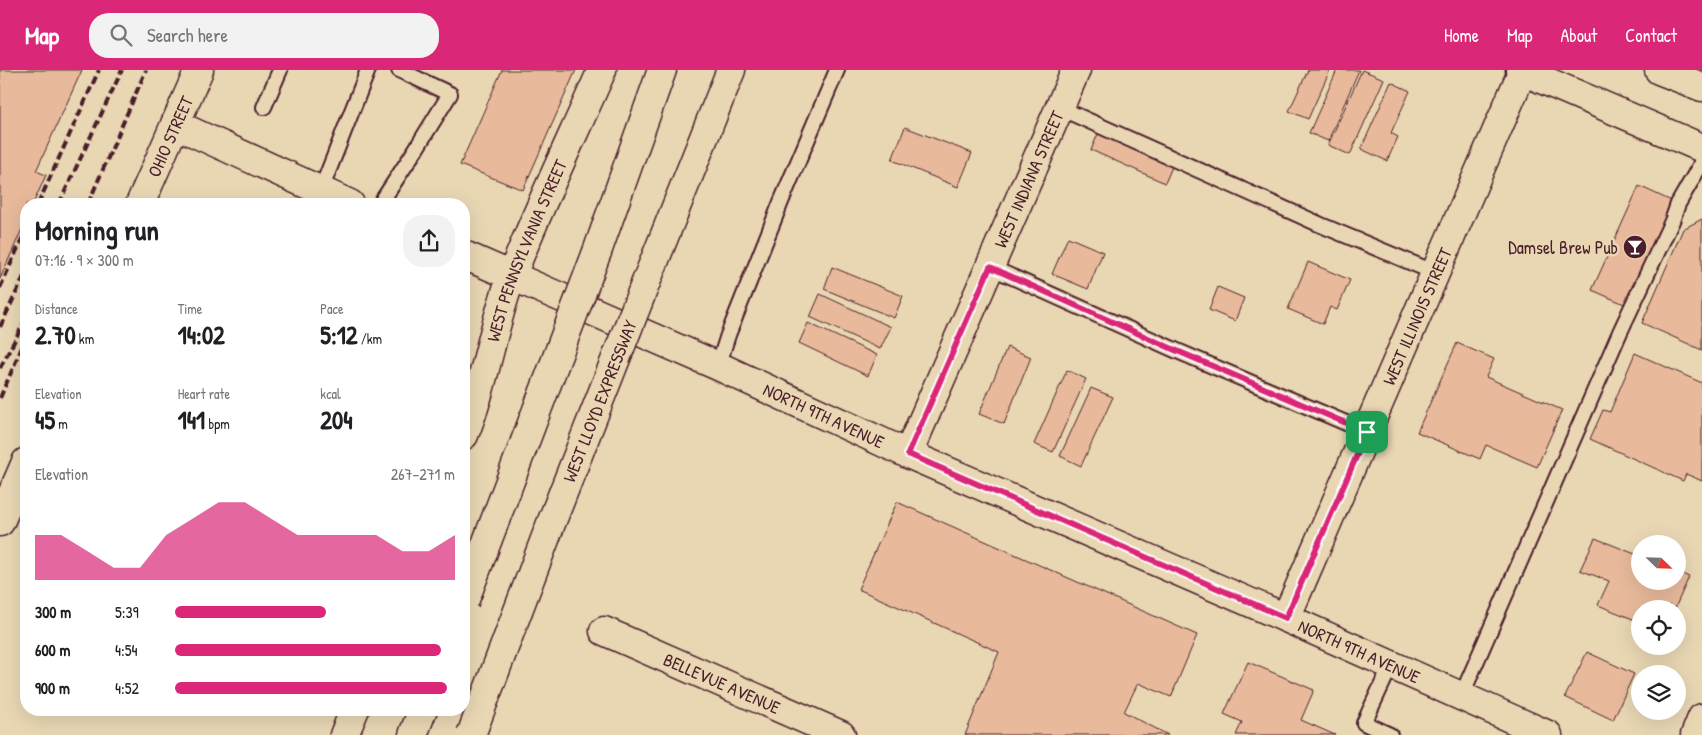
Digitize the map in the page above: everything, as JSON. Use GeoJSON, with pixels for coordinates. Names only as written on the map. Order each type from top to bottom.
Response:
{"type":"FeatureCollection","features":[{"type":"Feature","properties":{"kind":"main road","name":"OHIO STREET"},"geometry":{"type":"LineString","coordinates":[[143,198],[199,70]]}},
{"type":"Feature","properties":{"kind":"main road","name":"WEST PENNSYLVANIA STREET"},"geometry":{"type":"LineString","coordinates":[[470,420],[511,277],[602,70]]}},
{"type":"Feature","properties":{"kind":"main road"},"geometry":{"type":"LineString","coordinates":[[470,586],[597,252],[662,70]]}},
{"type":"Feature","properties":{"kind":"main road","name":"WEST LLOYD EXPRESSWAY"},"geometry":{"type":"LineString","coordinates":[[471,735],[550,526],[731,70]]}},
{"type":"Feature","properties":{"kind":"main road","name":"WEST INDIANA STREET"},"geometry":{"type":"LineString","coordinates":[[908,454],[1076,70]]}},
{"type":"Feature","properties":{"kind":"main road"},"geometry":{"type":"LineString","coordinates":[[1522,70],[1702,148]]}},
{"type":"Feature","properties":{"kind":"main road","name":"WEST ILLINOIS STREET"},"geometry":{"type":"LineString","coordinates":[[1286,618],[1522,70]]}},
{"type":"Feature","properties":{"kind":"main road"},"geometry":{"type":"LineString","coordinates":[[1659,70],[1702,87]]}},
{"type":"Feature","properties":{"kind":"main road"},"geometry":{"type":"LineString","coordinates":[[175,124],[338,198]]}},
{"type":"Feature","properties":{"kind":"main road","name":"NORTH 9TH AVENUE"},"geometry":{"type":"LineString","coordinates":[[470,258],[718,366],[908,454],[1286,618],[1548,735]]}},
{"type":"Feature","properties":{"kind":"main road"},"geometry":{"type":"LineString","coordinates":[[0,522],[20,476]]}},
{"type":"Feature","properties":{"kind":"main road","name":"BELLEVUE AVENUE"},"geometry":{"type":"LineString","coordinates":[[604,631],[840,735]]}},
{"type":"Feature","properties":{"kind":"main road"},"geometry":{"type":"LineString","coordinates":[[344,735],[353,716]]}},
{"type":"Feature","properties":{"kind":"main road"},"geometry":{"type":"LineString","coordinates":[[413,735],[420,716]]}},
{"type":"Feature","properties":{"kind":"main road"},"geometry":{"type":"LineString","coordinates":[[1695,735],[1702,718]]}},
{"type":"Feature","properties":{"kind":"lane"},"geometry":{"type":"LineString","coordinates":[[264,107],[280,70]]}},
{"type":"Feature","properties":{"kind":"lane"},"geometry":{"type":"LineString","coordinates":[[321,190],[368,70]]}},
{"type":"Feature","properties":{"kind":"lane"},"geometry":{"type":"LineString","coordinates":[[384,198],[450,94],[399,70]]}},
{"type":"Feature","properties":{"kind":"lane"},"geometry":{"type":"LineString","coordinates":[[718,366],[728,335],[781,202],[837,70]]}},
{"type":"Feature","properties":{"kind":"lane"},"geometry":{"type":"LineString","coordinates":[[1060,108],[1436,273]]}},
{"type":"Feature","properties":{"kind":"lane"},"geometry":{"type":"LineString","coordinates":[[1461,697],[1620,332],[1672,221],[1678,204],[1702,162]]}},
{"type":"Feature","properties":{"kind":"lane"},"geometry":{"type":"LineString","coordinates":[[990,267],[1175,350],[1367,432]]}},
{"type":"Feature","properties":{"kind":"lane"},"geometry":{"type":"LineString","coordinates":[[1390,735],[1364,723],[1391,666]]}},
{"type":"Feature","properties":{"kind":"building"},"geometry":{"type":"Polygon","coordinates":[[[0,70],[82,70],[36,171],[46,175],[36,198],[20,198],[20,234],[0,279],[0,70]]]}},
{"type":"Feature","properties":{"kind":"building"},"geometry":{"type":"Polygon","coordinates":[[[502,70],[576,70],[523,190],[460,165],[502,70]]]}},
{"type":"Feature","properties":{"kind":"building"},"geometry":{"type":"Polygon","coordinates":[[[1308,70],[1330,70],[1308,119],[1289,111],[1308,70]]]}},
{"type":"Feature","properties":{"kind":"building"},"geometry":{"type":"Polygon","coordinates":[[[1337,70],[1359,70],[1328,141],[1309,133],[1337,70]]]}},
{"type":"Feature","properties":{"kind":"building"},"geometry":{"type":"Polygon","coordinates":[[[1362,70],[1384,79],[1350,155],[1328,145],[1362,70]]]}},
{"type":"Feature","properties":{"kind":"building"},"geometry":{"type":"Polygon","coordinates":[[[1391,82],[1410,91],[1391,133],[1398,137],[1387,161],[1361,149],[1391,82]]]}},
{"type":"Feature","properties":{"kind":"building"},"geometry":{"type":"Polygon","coordinates":[[[905,127],[972,153],[958,187],[892,160],[905,127]]]}},
{"type":"Feature","properties":{"kind":"building"},"geometry":{"type":"Polygon","coordinates":[[[1101,127],[1175,160],[1165,183],[1091,150],[1101,127]]]}},
{"type":"Feature","properties":{"kind":"building","name":"Damsel Brew Pub"},"geometry":{"type":"Polygon","coordinates":[[[1639,186],[1678,204],[1631,307],[1592,290],[1639,186]]]}},
{"type":"Feature","properties":{"kind":"building"},"geometry":{"type":"Polygon","coordinates":[[[1702,219],[1702,350],[1642,323],[1683,229],[1702,219]]]}},
{"type":"Feature","properties":{"kind":"building"},"geometry":{"type":"Polygon","coordinates":[[[1068,237],[1103,252],[1088,289],[1052,274],[1068,237]]]}},
{"type":"Feature","properties":{"kind":"building"},"geometry":{"type":"Polygon","coordinates":[[[1308,262],[1350,280],[1337,310],[1330,307],[1323,324],[1288,309],[1308,262]]]}},
{"type":"Feature","properties":{"kind":"building"},"geometry":{"type":"Polygon","coordinates":[[[832,267],[903,296],[894,318],[824,289],[832,267]]]}},
{"type":"Feature","properties":{"kind":"building"},"geometry":{"type":"Polygon","coordinates":[[[1218,287],[1244,298],[1235,321],[1209,310],[1218,287]]]}},
{"type":"Feature","properties":{"kind":"building"},"geometry":{"type":"Polygon","coordinates":[[[820,294],[891,327],[880,349],[810,317],[820,294]]]}},
{"type":"Feature","properties":{"kind":"building"},"geometry":{"type":"Polygon","coordinates":[[[808,323],[877,355],[868,376],[799,343],[808,323]]]}},
{"type":"Feature","properties":{"kind":"building"},"geometry":{"type":"Polygon","coordinates":[[[1457,343],[1494,359],[1486,377],[1562,410],[1537,467],[1486,445],[1480,459],[1417,432],[1457,343]]]}},
{"type":"Feature","properties":{"kind":"building"},"geometry":{"type":"Polygon","coordinates":[[[1007,347],[1031,357],[1004,424],[979,414],[1007,347]]]}},
{"type":"Feature","properties":{"kind":"building"},"geometry":{"type":"Polygon","coordinates":[[[1635,353],[1702,383],[1702,481],[1686,474],[1683,481],[1590,439],[1603,410],[1610,412],[1635,353]]]}},
{"type":"Feature","properties":{"kind":"building"},"geometry":{"type":"Polygon","coordinates":[[[1067,370],[1086,379],[1053,452],[1034,444],[1067,370]]]}},
{"type":"Feature","properties":{"kind":"building"},"geometry":{"type":"Polygon","coordinates":[[[1091,388],[1113,397],[1081,466],[1060,456],[1091,388]]]}},
{"type":"Feature","properties":{"kind":"building"},"geometry":{"type":"Polygon","coordinates":[[[897,502],[1197,635],[1171,697],[1138,683],[1124,712],[1168,735],[965,735],[999,652],[858,589],[897,502]]]}},
{"type":"Feature","properties":{"kind":"building"},"geometry":{"type":"Polygon","coordinates":[[[1595,538],[1631,552],[1631,590],[1683,590],[1679,600],[1631,600],[1631,618],[1598,605],[1609,581],[1580,570],[1595,538]]]}},
{"type":"Feature","properties":{"kind":"building"},"geometry":{"type":"Polygon","coordinates":[[[1587,652],[1631,673],[1631,681],[1613,720],[1565,697],[1587,652]]]}},
{"type":"Feature","properties":{"kind":"building"},"geometry":{"type":"Polygon","coordinates":[[[1248,662],[1314,690],[1301,720],[1335,735],[1236,735],[1242,722],[1224,714],[1248,662]]]}},
{"type":"Feature","properties":{"kind":"railway"},"geometry":{"type":"LineString","coordinates":[[41,198],[99,70]]}},
{"type":"Feature","properties":{"kind":"railway"},"geometry":{"type":"LineString","coordinates":[[62,198],[122,70]]}},
{"type":"Feature","properties":{"kind":"railway"},"geometry":{"type":"LineString","coordinates":[[91,198],[146,70]]}},
{"type":"Feature","properties":{"kind":"railway"},"geometry":{"type":"LineString","coordinates":[[0,288],[20,243]]}},
{"type":"Feature","properties":{"kind":"railway"},"geometry":{"type":"LineString","coordinates":[[0,327],[20,285]]}},
{"type":"Feature","properties":{"kind":"railway"},"geometry":{"type":"LineString","coordinates":[[0,368],[20,330]]}},
{"type":"Feature","properties":{"kind":"railway"},"geometry":{"type":"LineString","coordinates":[[0,398],[20,352]]}},
{"type":"Feature","properties":{"kind":"place","name":"Damsel Brew Pub"},"geometry":{"type":"Point","coordinates":[1635,247]}},
{"type":"Feature","properties":{"kind":"route"},"geometry":{"type":"LineString","coordinates":[[990,267],[1175,350],[1367,432],[1286,618],[908,454],[990,267]]}}]}
